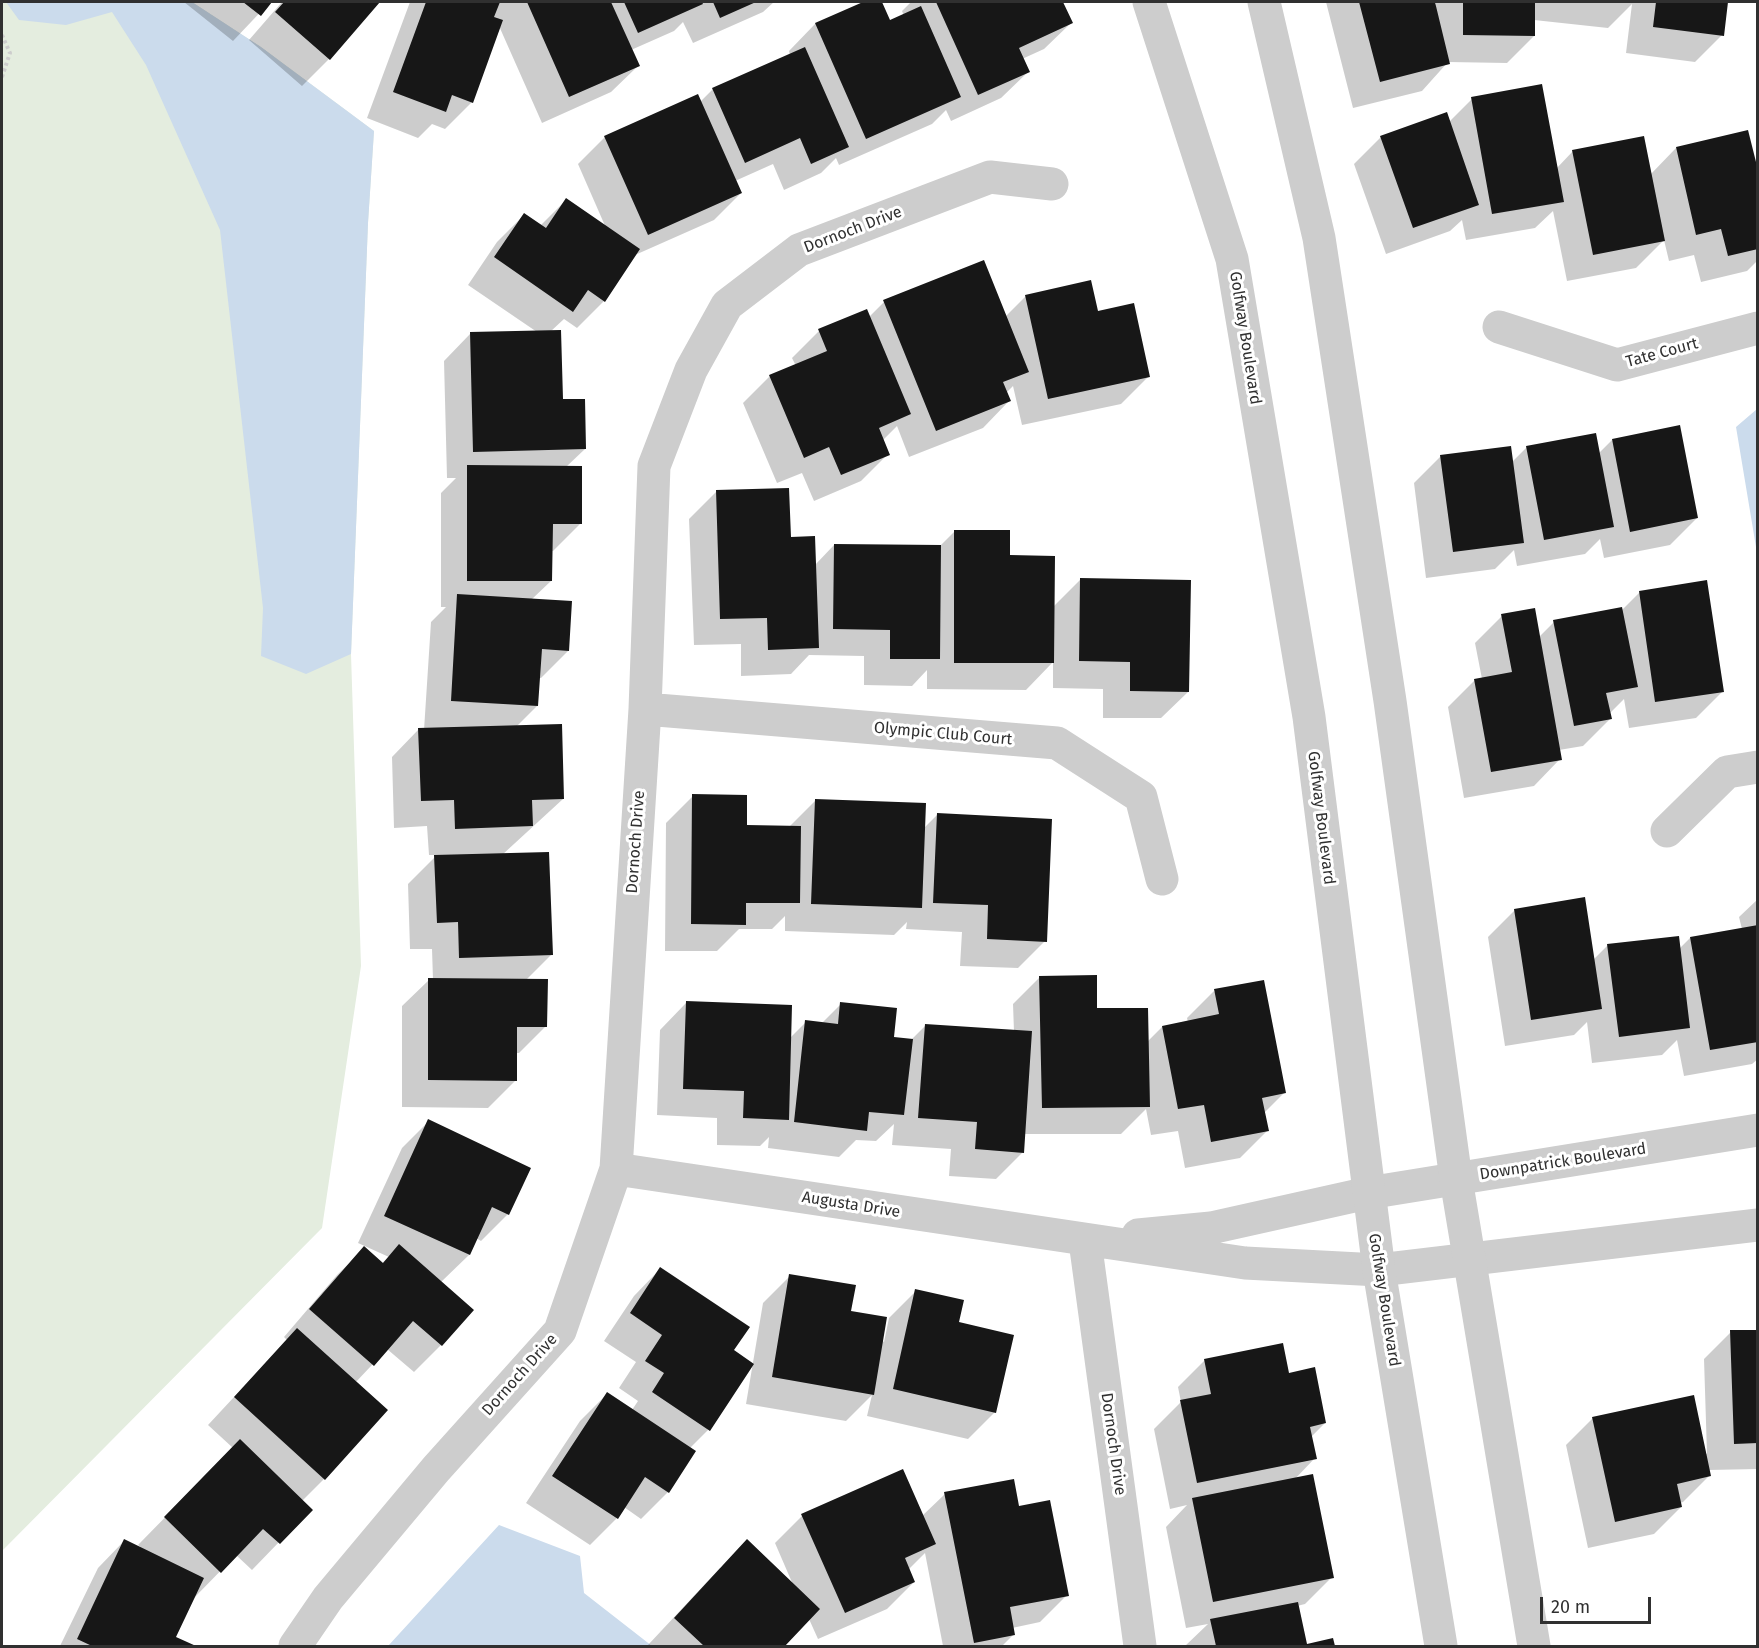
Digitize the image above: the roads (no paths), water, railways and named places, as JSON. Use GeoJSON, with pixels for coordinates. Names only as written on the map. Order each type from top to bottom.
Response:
{"type":"FeatureCollection","features":[{"type":"Feature","properties":{"kind":"street","name":"Golfway Boulevard"},"geometry":{"type":"LineString","coordinates":[[1149,2],[1232,258],[1309,717],[1368,1193],[1441,1647]]}},
{"type":"Feature","properties":{"kind":"street"},"geometry":{"type":"LineString","coordinates":[[1264,2],[1319,238],[1390,701],[1456,1179],[1534,1647]]}},
{"type":"Feature","properties":{"kind":"street","name":"Dornoch Drive"},"geometry":{"type":"LineString","coordinates":[[295,1647],[328,1598],[420,1488],[560,1331],[616,1169],[645,709],[654,466],[692,370],[727,305],[799,250],[990,177],[1052,184]]}},
{"type":"Feature","properties":{"kind":"street","name":"Tate Court"},"geometry":{"type":"LineString","coordinates":[[1499,327],[1617,365],[1758,328]]}},
{"type":"Feature","properties":{"kind":"street","name":"Olympic Club Court"},"geometry":{"type":"LineString","coordinates":[[645,709],[1058,743],[1141,797],[1162,879]]}},
{"type":"Feature","properties":{"kind":"street"},"geometry":{"type":"LineString","coordinates":[[1667,831],[1727,772],[1758,767]]}},
{"type":"Feature","properties":{"kind":"street","name":"Downpatrick Boulevard"},"geometry":{"type":"LineString","coordinates":[[1368,1193],[1758,1130]]}},
{"type":"Feature","properties":{"kind":"street","name":"Augusta Drive"},"geometry":{"type":"LineString","coordinates":[[616,1169],[1245,1263],[1379,1270]]}},
{"type":"Feature","properties":{"kind":"street","name":"Augusta Drive"},"geometry":{"type":"LineString","coordinates":[[1085,1240],[1210,1228],[1368,1193]]}},
{"type":"Feature","properties":{"kind":"street"},"geometry":{"type":"LineString","coordinates":[[1379,1270],[1758,1225]]}},
{"type":"Feature","properties":{"kind":"street","name":"Dornoch Drive"},"geometry":{"type":"LineString","coordinates":[[1085,1240],[1140,1647]]}},
{"type":"Feature","properties":{"kind":"water"},"geometry":{"type":"Polygon","coordinates":[[[6,2],[192,2],[261,47],[374,131],[368,223],[351,654],[306,674],[261,656],[263,608],[220,230],[146,65],[112,12],[66,25],[19,20],[6,2]]]}},
{"type":"Feature","properties":{"kind":"water"},"geometry":{"type":"Polygon","coordinates":[[[1757,409],[1757,553],[1736,427],[1757,409]]]}},
{"type":"Feature","properties":{"kind":"water"},"geometry":{"type":"Polygon","coordinates":[[[499,1525],[580,1556],[584,1593],[652,1646],[388,1646],[499,1525]]]}}]}
